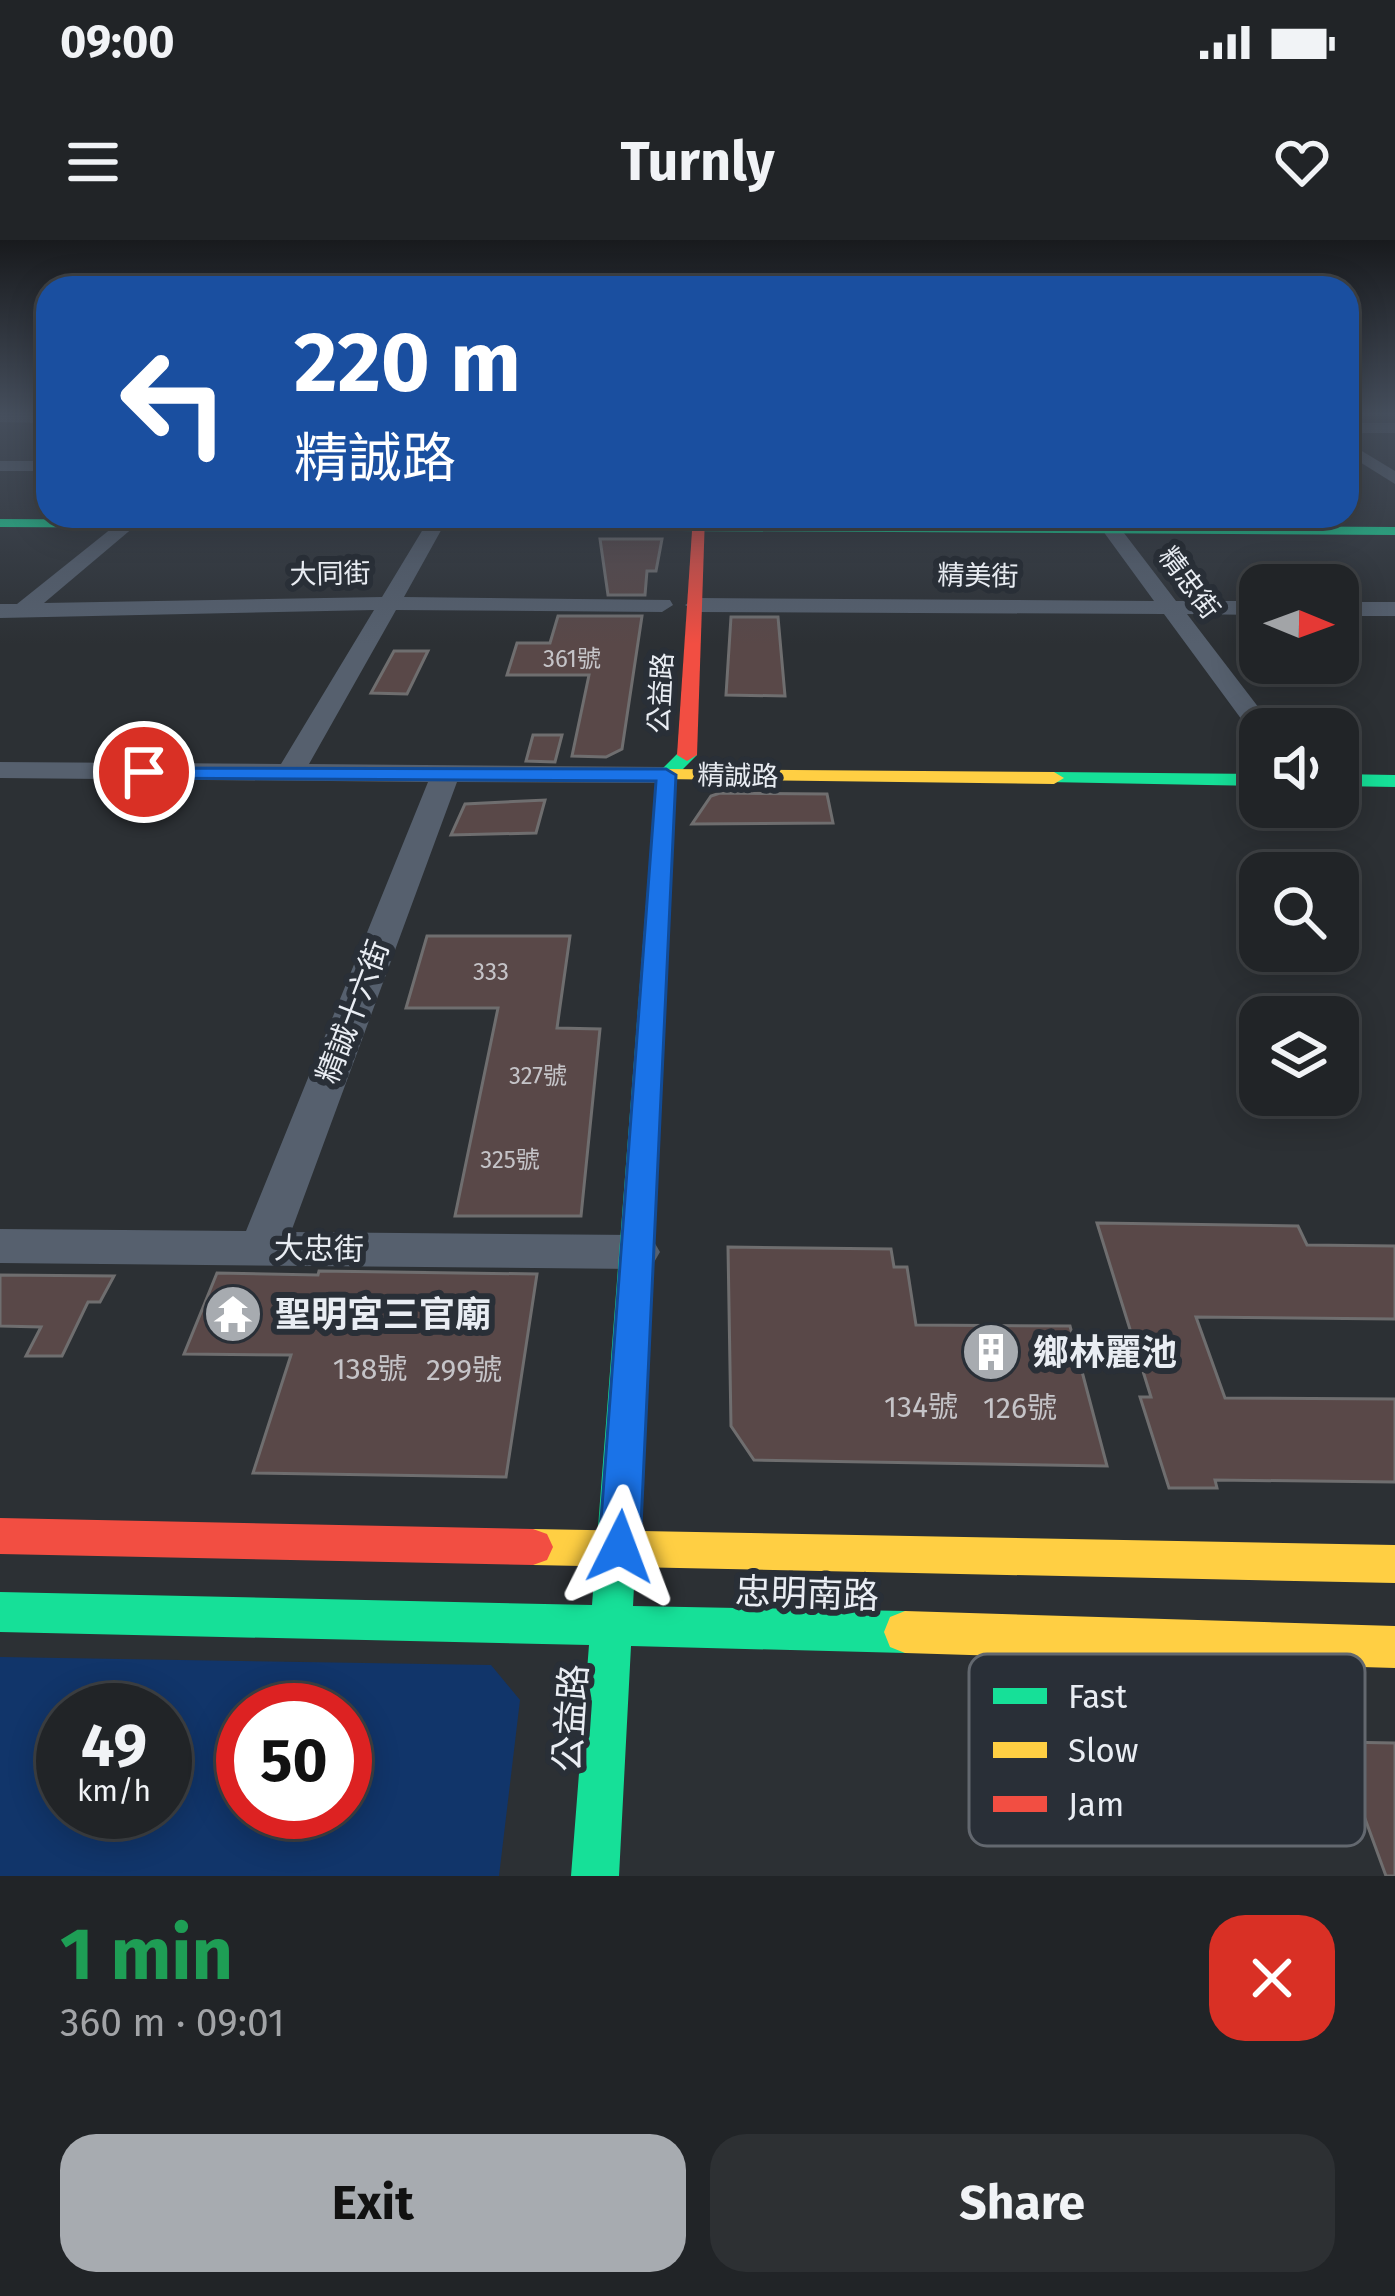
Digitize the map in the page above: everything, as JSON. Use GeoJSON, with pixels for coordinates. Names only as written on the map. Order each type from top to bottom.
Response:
{"type":"FeatureCollection","features":[{"type":"Feature","properties":{"kind":"main road"},"geometry":{"type":"LineString","coordinates":[[0,523],[36,522]]}},
{"type":"Feature","properties":{"kind":"main road"},"geometry":{"type":"LineString","coordinates":[[618,528],[669,530]]}},
{"type":"Feature","properties":{"kind":"main road","name":"公益路"},"geometry":{"type":"LineString","coordinates":[[596,1876],[638,1252],[657,765],[688,754],[699,528]]}},
{"type":"Feature","properties":{"kind":"main road"},"geometry":{"type":"LineString","coordinates":[[1287,528],[1395,531]]}},
{"type":"Feature","properties":{"kind":"main road"},"geometry":{"type":"LineString","coordinates":[[662,606],[696,605]]}},
{"type":"Feature","properties":{"kind":"main road","name":"精誠路"},"geometry":{"type":"LineString","coordinates":[[657,765],[1239,779]]}},
{"type":"Feature","properties":{"kind":"main road"},"geometry":{"type":"LineString","coordinates":[[1359,780],[1395,781]]}},
{"type":"Feature","properties":{"kind":"main road","name":"忠明南路"},"geometry":{"type":"LineString","coordinates":[[0,1536],[1395,1564]]}},
{"type":"Feature","properties":{"kind":"main road","name":"忠明南路"},"geometry":{"type":"LineString","coordinates":[[0,1612],[1395,1647]]}},
{"type":"Feature","properties":{"kind":"street"},"geometry":{"type":"LineString","coordinates":[[0,628],[11,611],[122,528]]}},
{"type":"Feature","properties":{"kind":"street"},"geometry":{"type":"LineString","coordinates":[[290,774],[434,528]]}},
{"type":"Feature","properties":{"kind":"street","name":"精忠街"},"geometry":{"type":"LineString","coordinates":[[1111,528],[1246,708]]}},
{"type":"Feature","properties":{"kind":"street","name":"大同街"},"geometry":{"type":"LineString","coordinates":[[11,611],[389,603],[662,606]]}},
{"type":"Feature","properties":{"kind":"street","name":"精美街"},"geometry":{"type":"LineString","coordinates":[[696,605],[1239,608]]}},
{"type":"Feature","properties":{"kind":"street"},"geometry":{"type":"LineString","coordinates":[[1359,608],[1395,609]]}},
{"type":"Feature","properties":{"kind":"street","name":"精誠路"},"geometry":{"type":"LineString","coordinates":[[11,770],[445,775],[657,765]]}},
{"type":"Feature","properties":{"kind":"street"},"geometry":{"type":"LineString","coordinates":[[0,793],[11,770]]}},
{"type":"Feature","properties":{"kind":"street","name":"精誠十六街"},"geometry":{"type":"LineString","coordinates":[[262,1248],[445,775]]}},
{"type":"Feature","properties":{"kind":"street","name":"大忠街"},"geometry":{"type":"LineString","coordinates":[[0,1246],[638,1252]]}},
{"type":"Feature","properties":{"kind":"shaded area"},"geometry":{"type":"Polygon","coordinates":[[[0,1657],[491,1665],[520,1700],[499,1876],[0,1876],[0,1657]]]}},
{"type":"Feature","properties":{"kind":"building"},"geometry":{"type":"Polygon","coordinates":[[[600,539],[662,539],[656,571],[647,571],[645,595],[608,595],[600,539]]]}},
{"type":"Feature","properties":{"kind":"building"},"geometry":{"type":"Polygon","coordinates":[[[558,616],[642,616],[622,749],[606,757],[572,756],[589,675],[507,675],[517,643],[550,643],[558,616]]]}},
{"type":"Feature","properties":{"kind":"building"},"geometry":{"type":"Polygon","coordinates":[[[731,617],[778,617],[785,696],[726,695],[731,617]]]}},
{"type":"Feature","properties":{"kind":"building"},"geometry":{"type":"Polygon","coordinates":[[[394,651],[428,651],[407,694],[371,693],[394,651]]]}},
{"type":"Feature","properties":{"kind":"building"},"geometry":{"type":"Polygon","coordinates":[[[533,735],[562,735],[555,762],[526,761],[533,735]]]}},
{"type":"Feature","properties":{"kind":"building"},"geometry":{"type":"Polygon","coordinates":[[[827,794],[833,823],[692,824],[711,796],[827,794]]]}},
{"type":"Feature","properties":{"kind":"building"},"geometry":{"type":"Polygon","coordinates":[[[545,800],[536,833],[451,835],[465,804],[545,800]]]}},
{"type":"Feature","properties":{"kind":"building"},"geometry":{"type":"Polygon","coordinates":[[[427,936],[570,936],[557,1028],[600,1029],[581,1216],[455,1216],[498,1008],[406,1008],[427,936]]]}},
{"type":"Feature","properties":{"kind":"building"},"geometry":{"type":"Polygon","coordinates":[[[1097,1223],[1298,1226],[1307,1245],[1395,1246],[1395,1319],[1196,1317],[1225,1398],[1395,1399],[1395,1482],[1215,1480],[1217,1488],[1169,1488],[1140,1397],[1151,1397],[1097,1223]]]}},
{"type":"Feature","properties":{"kind":"building","name":"鄉林麗池"},"geometry":{"type":"Polygon","coordinates":[[[728,1247],[891,1249],[894,1267],[907,1267],[916,1325],[1070,1326],[1107,1466],[754,1460],[731,1426],[728,1247]]]}},
{"type":"Feature","properties":{"kind":"building"},"geometry":{"type":"Polygon","coordinates":[[[319,1271],[537,1274],[506,1477],[253,1473],[291,1355],[184,1354],[217,1273],[318,1275],[319,1271]]]}},
{"type":"Feature","properties":{"kind":"building"},"geometry":{"type":"Polygon","coordinates":[[[0,1275],[114,1276],[100,1302],[88,1302],[62,1356],[26,1356],[41,1327],[0,1326],[0,1275]]]}},
{"type":"Feature","properties":{"kind":"building"},"geometry":{"type":"Polygon","coordinates":[[[1365,1742],[1395,1743],[1395,1876],[1386,1876],[1365,1819],[1365,1742]]]}},
{"type":"Feature","properties":{"kind":"traffic: fast"},"geometry":{"type":"LineString","coordinates":[[0,523],[36,523]]}},
{"type":"Feature","properties":{"kind":"traffic: fast"},"geometry":{"type":"LineString","coordinates":[[872,528],[1395,531]]}},
{"type":"Feature","properties":{"kind":"traffic: fast"},"geometry":{"type":"LineString","coordinates":[[595,1876],[666,775],[687,755]]}},
{"type":"Feature","properties":{"kind":"traffic: fast"},"geometry":{"type":"LineString","coordinates":[[1054,778],[1239,780]]}},
{"type":"Feature","properties":{"kind":"traffic: fast"},"geometry":{"type":"LineString","coordinates":[[1359,780],[1395,781]]}},
{"type":"Feature","properties":{"kind":"traffic: fast"},"geometry":{"type":"LineString","coordinates":[[0,1612],[905,1632]]}},
{"type":"Feature","properties":{"kind":"traffic: slow"},"geometry":{"type":"LineString","coordinates":[[666,775],[1054,778]]}},
{"type":"Feature","properties":{"kind":"traffic: slow"},"geometry":{"type":"LineString","coordinates":[[533,1547],[1395,1564]]}},
{"type":"Feature","properties":{"kind":"traffic: slow"},"geometry":{"type":"LineString","coordinates":[[905,1632],[1395,1647]]}},
{"type":"Feature","properties":{"kind":"traffic: jam"},"geometry":{"type":"LineString","coordinates":[[687,755],[698,528]]}},
{"type":"Feature","properties":{"kind":"traffic: jam"},"geometry":{"type":"LineString","coordinates":[[0,1536],[533,1547]]}},
{"type":"Feature","properties":{"kind":"place","name":"聖明宮三官廟"},"geometry":{"type":"Point","coordinates":[233,1314]}},
{"type":"Feature","properties":{"kind":"place","name":"鄉林麗池"},"geometry":{"type":"Point","coordinates":[991,1352]}},
{"type":"Feature","properties":{"kind":"route"},"geometry":{"type":"LineString","coordinates":[[144,772],[666,775],[620,1547]]}}]}
